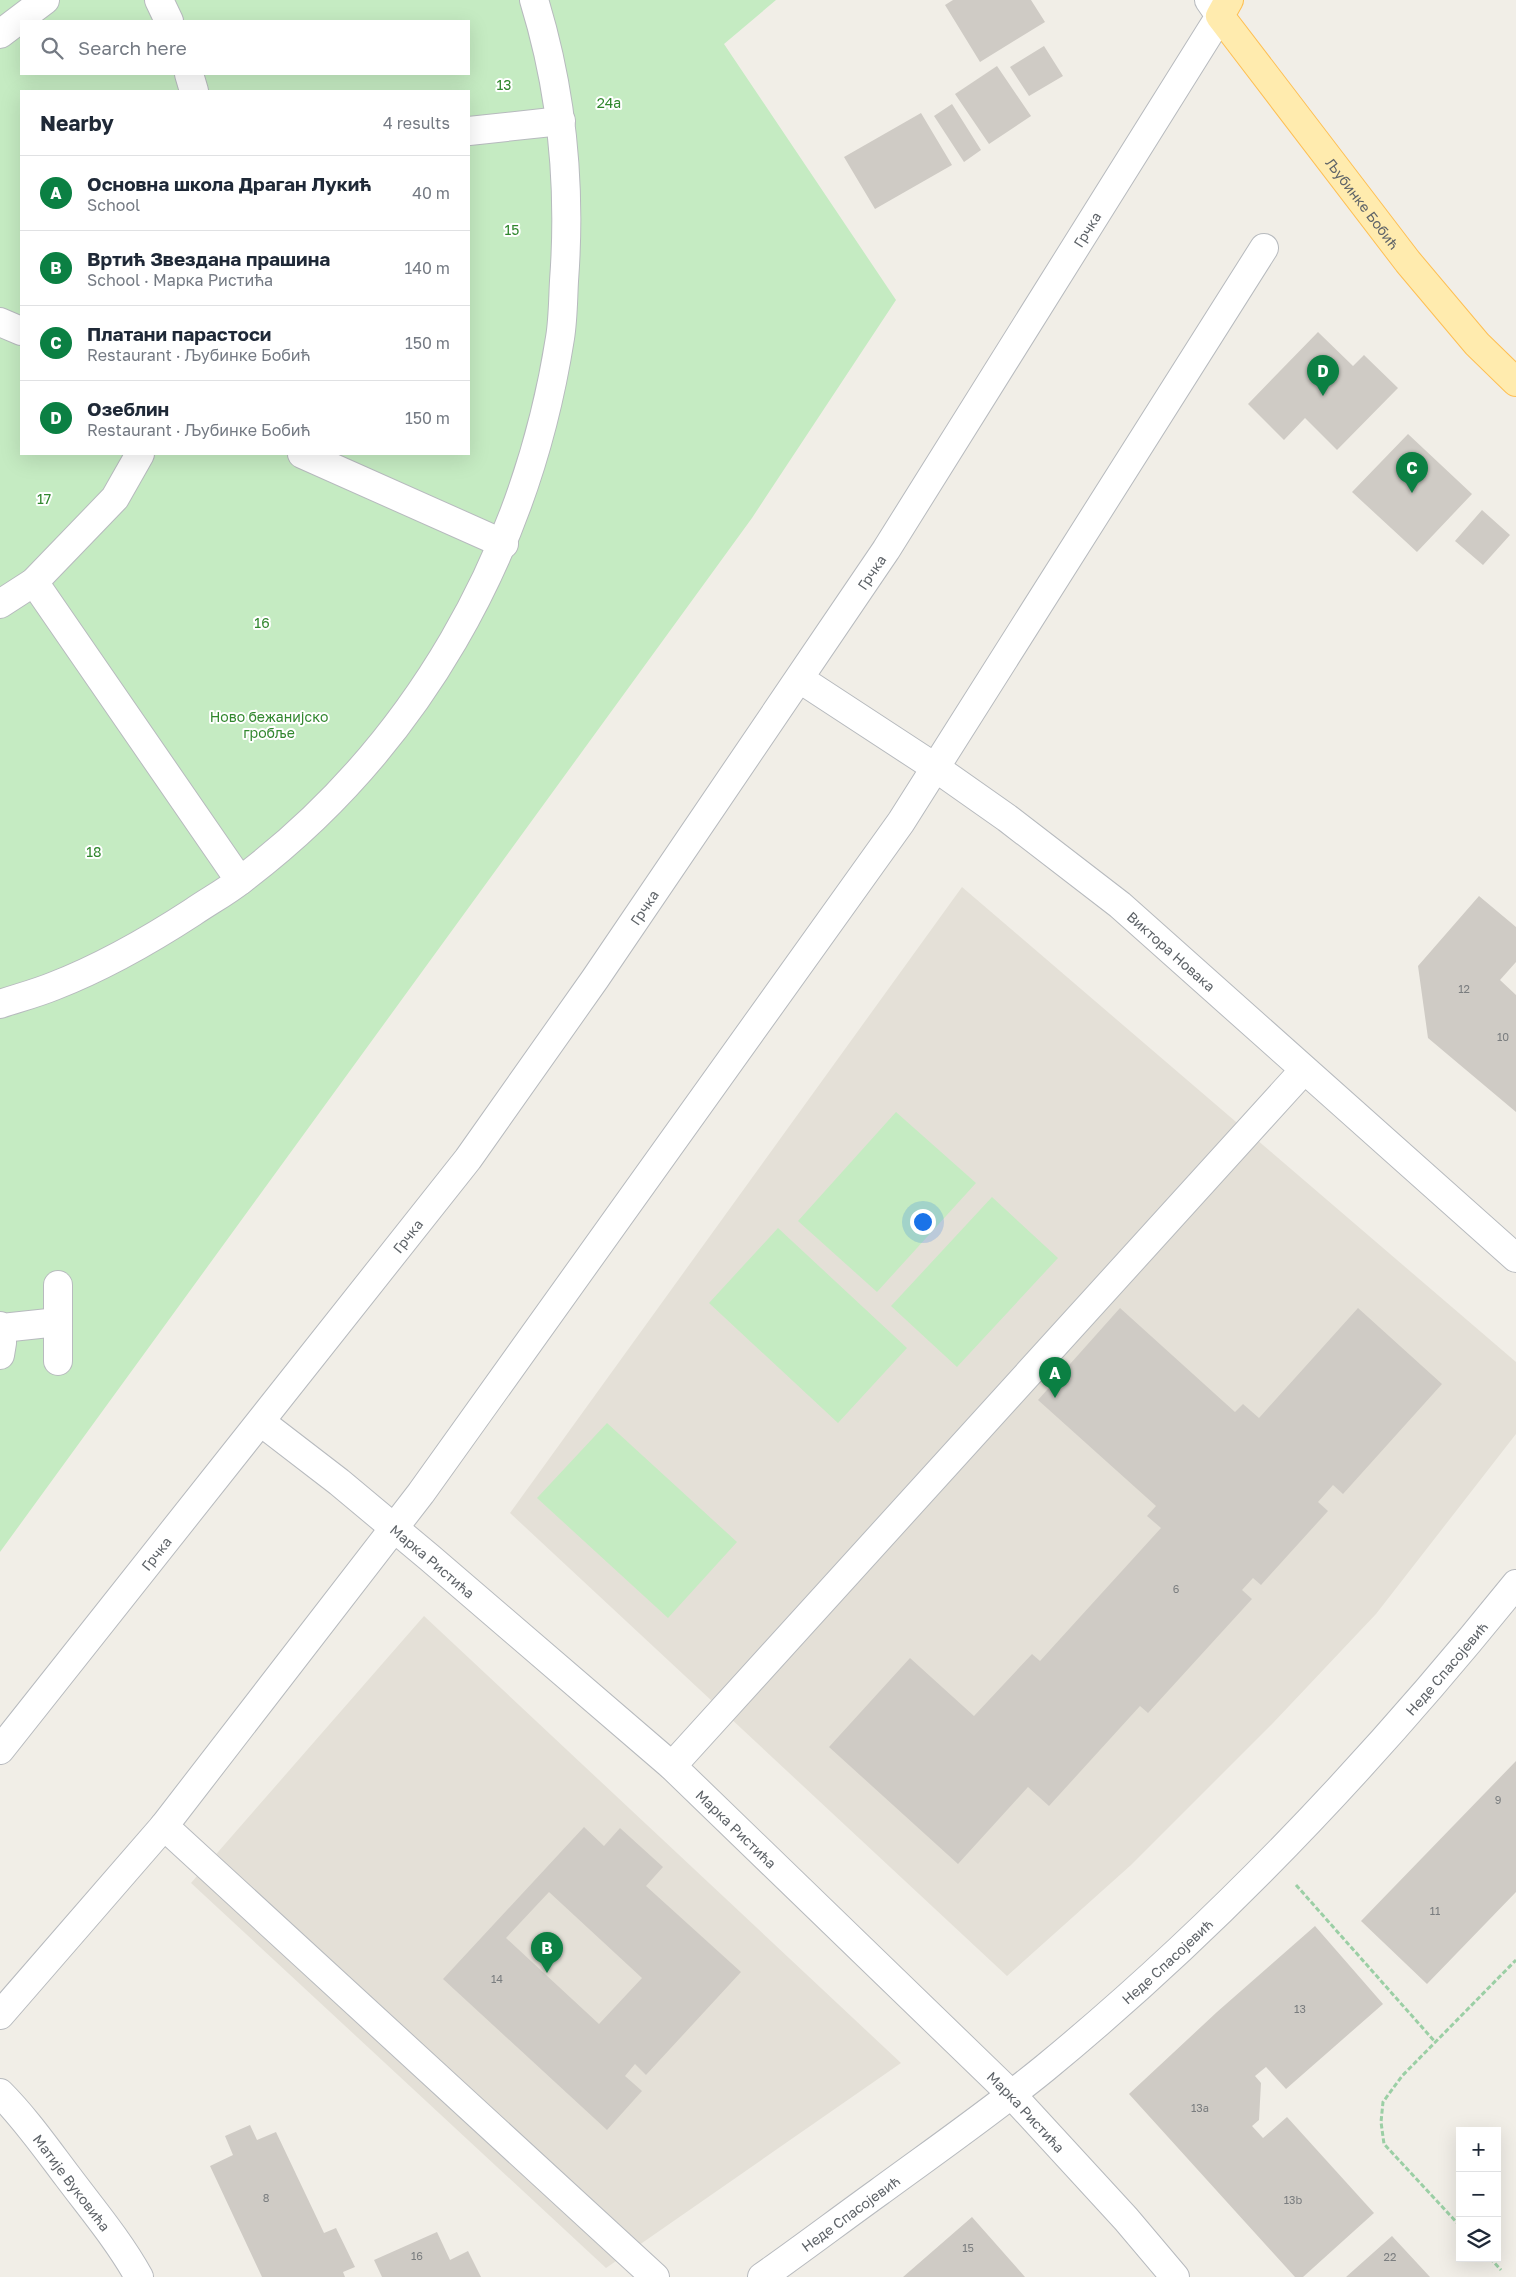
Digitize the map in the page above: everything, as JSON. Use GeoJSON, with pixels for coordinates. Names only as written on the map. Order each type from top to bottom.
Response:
{"type":"FeatureCollection","features":[{"type":"Feature","properties":{"kind":"main road","name":"Љубинке Бобић"},"geometry":{"type":"LineString","coordinates":[[1219,5],[1408,262],[1477,344],[1516,382]]}},
{"type":"Feature","properties":{"kind":"street"},"geometry":{"type":"LineString","coordinates":[[0,34],[45,0]]}},
{"type":"Feature","properties":{"kind":"street"},"geometry":{"type":"LineString","coordinates":[[159,0],[169,20]]}},
{"type":"Feature","properties":{"kind":"street"},"geometry":{"type":"LineString","coordinates":[[0,1004],[54,986],[150,940],[240,881],[313,819],[367,763],[414,702],[466,622],[504,544],[539,442],[560,336],[568,229],[561,121],[545,36],[534,0]]}},
{"type":"Feature","properties":{"kind":"street","name":"Грчка"},"geometry":{"type":"LineString","coordinates":[[0,1750],[468,1159],[595,979],[800,679],[957,438],[1219,5]]}},
{"type":"Feature","properties":{"kind":"street"},"geometry":{"type":"LineString","coordinates":[[189,75],[194,90]]}},
{"type":"Feature","properties":{"kind":"street"},"geometry":{"type":"LineString","coordinates":[[470,131],[561,121]]}},
{"type":"Feature","properties":{"kind":"street"},"geometry":{"type":"LineString","coordinates":[[0,2015],[164,1826],[420,1493],[901,822],[1264,248]]}},
{"type":"Feature","properties":{"kind":"street"},"geometry":{"type":"LineString","coordinates":[[0,322],[20,331]]}},
{"type":"Feature","properties":{"kind":"street"},"geometry":{"type":"LineString","coordinates":[[0,604],[34,582],[115,498],[139,455]]}},
{"type":"Feature","properties":{"kind":"street"},"geometry":{"type":"LineString","coordinates":[[304,455],[504,544]]}},
{"type":"Feature","properties":{"kind":"street"},"geometry":{"type":"LineString","coordinates":[[34,582],[240,881]]}},
{"type":"Feature","properties":{"kind":"street","name":"Виктора Новака"},"geometry":{"type":"LineString","coordinates":[[800,679],[936,768],[1008,818],[1120,905],[1516,1258]]}},
{"type":"Feature","properties":{"kind":"street"},"geometry":{"type":"LineString","coordinates":[[672,1766],[1304,1070]]}},
{"type":"Feature","properties":{"kind":"street"},"geometry":{"type":"LineString","coordinates":[[58,1285],[58,1361]]}},
{"type":"Feature","properties":{"kind":"street"},"geometry":{"type":"LineString","coordinates":[[0,1355],[2,1343],[1,1327],[58,1322]]}},
{"type":"Feature","properties":{"kind":"street","name":"Марка Ристића"},"geometry":{"type":"LineString","coordinates":[[261,1422],[394,1527],[672,1766],[1011,2094],[1126,2219],[1175,2277]]}},
{"type":"Feature","properties":{"kind":"street","name":"Неде Спасојевић"},"geometry":{"type":"LineString","coordinates":[[762,2277],[1011,2094],[1107,2015],[1215,1916],[1350,1776],[1456,1659],[1516,1584]]}},
{"type":"Feature","properties":{"kind":"street"},"geometry":{"type":"LineString","coordinates":[[164,1826],[655,2277]]}},
{"type":"Feature","properties":{"kind":"street","name":"Матије Вуковића"},"geometry":{"type":"LineString","coordinates":[[0,2093],[15,2108],[86,2200],[119,2245],[139,2277]]}},
{"type":"Feature","properties":{"kind":"path"},"geometry":{"type":"LineString","coordinates":[[1272,1859],[1436,2043]]}},
{"type":"Feature","properties":{"kind":"path"},"geometry":{"type":"LineString","coordinates":[[1456,2222],[1384,2144],[1381,2122],[1383,2102],[1402,2076],[1516,1960]]}},
{"type":"Feature","properties":{"kind":"path"},"geometry":{"type":"LineString","coordinates":[[1494,2262],[1501,2270]]}},
{"type":"Feature","properties":{"kind":"shaded area"},"geometry":{"type":"Polygon","coordinates":[[[962,887],[1516,1362],[1516,1434],[1376,1614],[1273,1723],[1131,1865],[1007,1976],[510,1513],[962,887]]]}},
{"type":"Feature","properties":{"kind":"shaded area"},"geometry":{"type":"Polygon","coordinates":[[[424,1616],[901,2063],[606,2268],[191,1883],[424,1616]]]}},
{"type":"Feature","properties":{"kind":"green space","name":"Ново бежанијско гробље"},"geometry":{"type":"Polygon","coordinates":[[[0,0],[776,0],[724,44],[896,300],[752,518],[0,1552],[0,0]]]}},
{"type":"Feature","properties":{"kind":"green space"},"geometry":{"type":"Polygon","coordinates":[[[896,1112],[976,1183],[877,1292],[798,1221],[896,1112]]]}},
{"type":"Feature","properties":{"kind":"green space"},"geometry":{"type":"Polygon","coordinates":[[[992,1197],[1058,1258],[957,1367],[891,1306],[992,1197]]]}},
{"type":"Feature","properties":{"kind":"green space"},"geometry":{"type":"Polygon","coordinates":[[[778,1228],[907,1348],[838,1423],[709,1303],[778,1228]]]}},
{"type":"Feature","properties":{"kind":"green space"},"geometry":{"type":"Polygon","coordinates":[[[607,1423],[737,1542],[668,1618],[537,1498],[607,1423]]]}},
{"type":"Feature","properties":{"kind":"building"},"geometry":{"type":"Polygon","coordinates":[[[953,0],[1031,0],[1045,22],[980,62],[945,5],[953,0]]]}},
{"type":"Feature","properties":{"kind":"building"},"geometry":{"type":"Polygon","coordinates":[[[1044,46],[1063,76],[1029,96],[1010,67],[1044,46]]]}},
{"type":"Feature","properties":{"kind":"building"},"geometry":{"type":"Polygon","coordinates":[[[997,66],[1031,116],[989,144],[955,94],[997,66]]]}},
{"type":"Feature","properties":{"kind":"building"},"geometry":{"type":"Polygon","coordinates":[[[952,104],[981,150],[964,162],[934,116],[952,104]]]}},
{"type":"Feature","properties":{"kind":"building"},"geometry":{"type":"Polygon","coordinates":[[[921,113],[952,165],[875,209],[844,157],[921,113]]]}},
{"type":"Feature","properties":{"kind":"building"},"geometry":{"type":"Polygon","coordinates":[[[1318,332],[1353,366],[1364,355],[1398,388],[1337,450],[1305,418],[1284,440],[1248,404],[1318,332]]]}},
{"type":"Feature","properties":{"kind":"building"},"geometry":{"type":"Polygon","coordinates":[[[1408,434],[1472,494],[1417,552],[1352,492],[1408,434]]]}},
{"type":"Feature","properties":{"kind":"building"},"geometry":{"type":"Polygon","coordinates":[[[1482,510],[1510,535],[1483,565],[1455,541],[1482,510]]]}},
{"type":"Feature","properties":{"kind":"building"},"geometry":{"type":"Polygon","coordinates":[[[1479,896],[1516,927],[1516,962],[1500,980],[1516,995],[1516,1112],[1428,1038],[1418,966],[1479,896]]]}},
{"type":"Feature","properties":{"kind":"building"},"geometry":{"type":"Polygon","coordinates":[[[1120,1308],[1235,1412],[1243,1404],[1259,1418],[1358,1308],[1442,1384],[1343,1494],[1333,1485],[1318,1502],[1328,1511],[1261,1585],[1253,1578],[1242,1590],[1252,1599],[1148,1713],[1140,1706],[1049,1806],[1028,1787],[958,1864],[829,1747],[910,1658],[974,1716],[1032,1654],[1040,1661],[1161,1528],[1147,1516],[1156,1506],[1038,1400],[1120,1308]]]}},
{"type":"Feature","properties":{"kind":"building"},"geometry":{"type":"Polygon","coordinates":[[[1516,1761],[1516,1892],[1427,1984],[1361,1921],[1516,1761]]]}},
{"type":"Feature","properties":{"kind":"building"},"geometry":{"type":"Polygon","coordinates":[[[584,1827],[604,1846],[620,1828],[663,1867],[646,1886],[741,1972],[646,2075],[635,2064],[625,2076],[642,2091],[607,2130],[443,1979],[584,1827]],[[549,1892],[506,1938],[599,2024],[642,1978],[549,1892]]]}},
{"type":"Feature","properties":{"kind":"building"},"geometry":{"type":"Polygon","coordinates":[[[1315,1926],[1383,2004],[1286,2089],[1266,2067],[1255,2076],[1261,2083],[1259,2120],[1252,2126],[1263,2138],[1287,2117],[1374,2213],[1303,2277],[1295,2277],[1129,2094],[1217,2012],[1315,1926]]]}},
{"type":"Feature","properties":{"kind":"building"},"geometry":{"type":"Polygon","coordinates":[[[250,2125],[257,2140],[276,2132],[324,2233],[336,2228],[355,2267],[343,2272],[345,2277],[262,2277],[210,2166],[233,2155],[225,2136],[250,2125]]]}},
{"type":"Feature","properties":{"kind":"building"},"geometry":{"type":"Polygon","coordinates":[[[972,2217],[1025,2277],[903,2277],[972,2217]]]}},
{"type":"Feature","properties":{"kind":"building"},"geometry":{"type":"Polygon","coordinates":[[[437,2232],[450,2260],[468,2251],[481,2277],[382,2277],[374,2260],[437,2232]]]}},
{"type":"Feature","properties":{"kind":"building"},"geometry":{"type":"Polygon","coordinates":[[[1392,2236],[1430,2277],[1346,2277],[1392,2236]]]}},
{"type":"Feature","properties":{"kind":"place","name":"Озеблин"},"geometry":{"type":"Point","coordinates":[1323,396]}},
{"type":"Feature","properties":{"kind":"place","name":"Платани парастоси"},"geometry":{"type":"Point","coordinates":[1412,493]}},
{"type":"Feature","properties":{"kind":"place","name":"Основна школа Драган Лукић"},"geometry":{"type":"Point","coordinates":[1055,1398]}},
{"type":"Feature","properties":{"kind":"place","name":"Вртић Звездана прашина"},"geometry":{"type":"Point","coordinates":[547,1973]}},
{"type":"Feature","properties":{"kind":"park label","name":"13"},"geometry":{"type":"Point","coordinates":[504,84]}},
{"type":"Feature","properties":{"kind":"park label","name":"24a"},"geometry":{"type":"Point","coordinates":[609,102]}},
{"type":"Feature","properties":{"kind":"park label","name":"15"},"geometry":{"type":"Point","coordinates":[512,229]}},
{"type":"Feature","properties":{"kind":"park label","name":"17"},"geometry":{"type":"Point","coordinates":[44,498]}},
{"type":"Feature","properties":{"kind":"park label","name":"16"},"geometry":{"type":"Point","coordinates":[262,622]}},
{"type":"Feature","properties":{"kind":"park label","name":"18"},"geometry":{"type":"Point","coordinates":[94,851]}}]}
